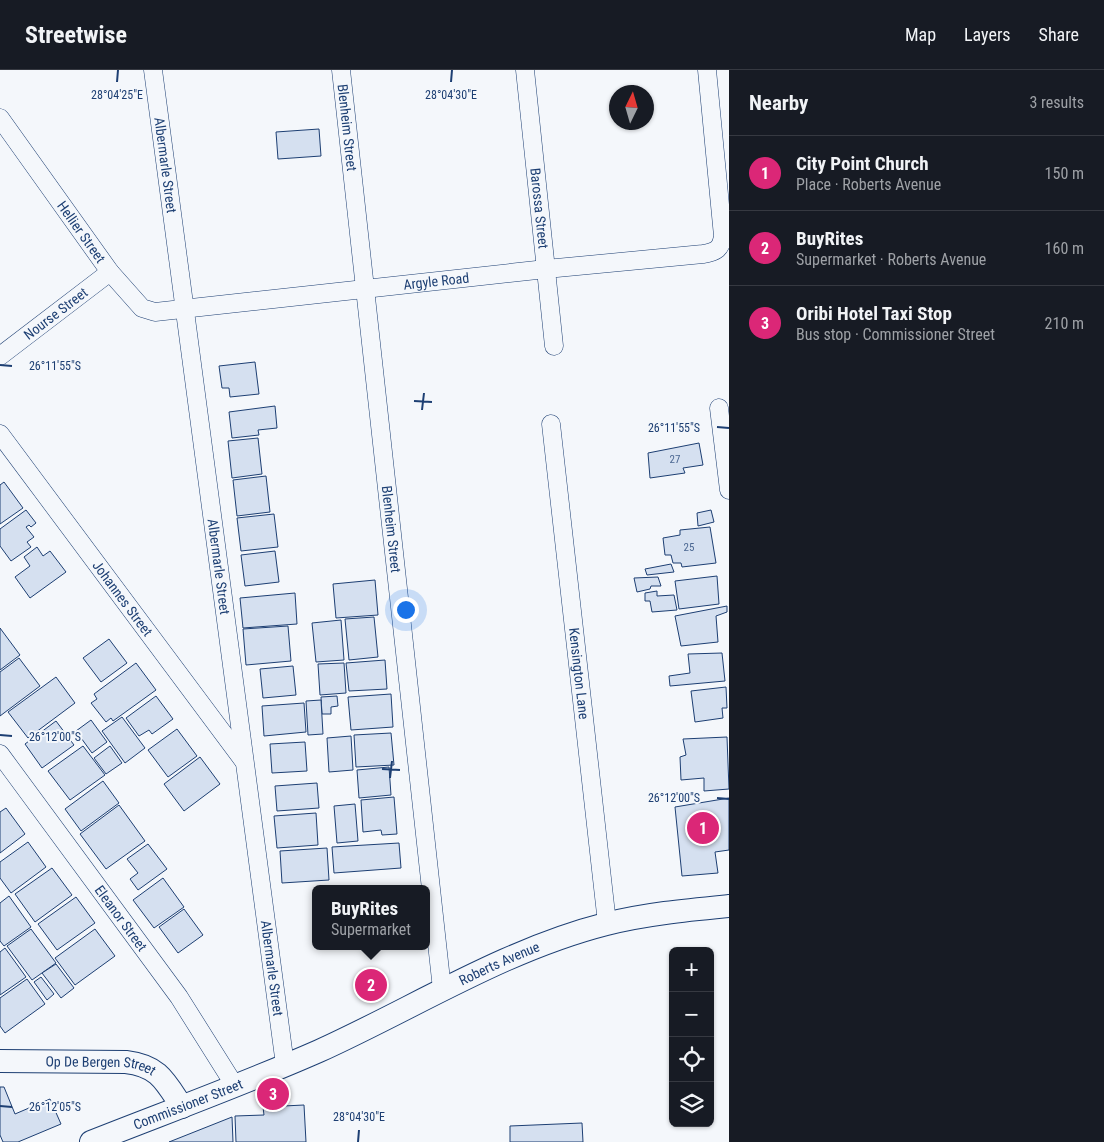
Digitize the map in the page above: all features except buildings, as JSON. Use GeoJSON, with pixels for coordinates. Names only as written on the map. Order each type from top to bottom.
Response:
{"type":"FeatureCollection","features":[{"type":"Feature","properties":{"kind":"main road","name":"Roberts Avenue"},"geometry":{"type":"LineString","coordinates":[[285,1065],[320,1050],[442,989],[551,941],[607,923],[729,906]]}},
{"type":"Feature","properties":{"kind":"main road","name":"Op De Bergen Street"},"geometry":{"type":"LineString","coordinates":[[0,1061],[126,1062],[142,1064],[160,1076],[182,1107]]}},
{"type":"Feature","properties":{"kind":"main road","name":"Commissioner Street"},"geometry":{"type":"LineString","coordinates":[[91,1142],[285,1065]]}},
{"type":"Feature","properties":{"kind":"street","name":"Albermarle Street"},"geometry":{"type":"LineString","coordinates":[[153,70],[285,1065]]}},
{"type":"Feature","properties":{"kind":"street","name":"Blenheim Street"},"geometry":{"type":"LineString","coordinates":[[341,70],[442,989]]}},
{"type":"Feature","properties":{"kind":"street","name":"Barossa Street"},"geometry":{"type":"LineString","coordinates":[[525,70],[554,346]]}},
{"type":"Feature","properties":{"kind":"street","name":"Argyle Road"},"geometry":{"type":"LineString","coordinates":[[184,308],[717,251],[720,248],[723,236],[707,70]]}},
{"type":"Feature","properties":{"kind":"street","name":"Hellier Street"},"geometry":{"type":"LineString","coordinates":[[0,118],[110,272],[136,302],[147,311],[155,312],[184,308]]}},
{"type":"Feature","properties":{"kind":"street","name":"Nourse Street"},"geometry":{"type":"LineString","coordinates":[[0,356],[110,272]]}},
{"type":"Feature","properties":{"kind":"street"},"geometry":{"type":"LineString","coordinates":[[719,408],[729,490]]}},
{"type":"Feature","properties":{"kind":"street","name":"Kensington Lane"},"geometry":{"type":"LineString","coordinates":[[551,424],[607,923]]}},
{"type":"Feature","properties":{"kind":"street","name":"Johannes Street"},"geometry":{"type":"LineString","coordinates":[[0,434],[244,763]]}},
{"type":"Feature","properties":{"kind":"street","name":"Eleanor Street"},"geometry":{"type":"LineString","coordinates":[[0,754],[179,997],[235,1086]]}},
{"type":"Feature","properties":{"kind":"place","name":"City Point Church"},"geometry":{"type":"Point","coordinates":[703,828]}},
{"type":"Feature","properties":{"kind":"place","name":"BuyRites"},"geometry":{"type":"Point","coordinates":[371,985]}},
{"type":"Feature","properties":{"kind":"place","name":"Oribi Hotel Taxi Stop"},"geometry":{"type":"Point","coordinates":[273,1094]}}]}
